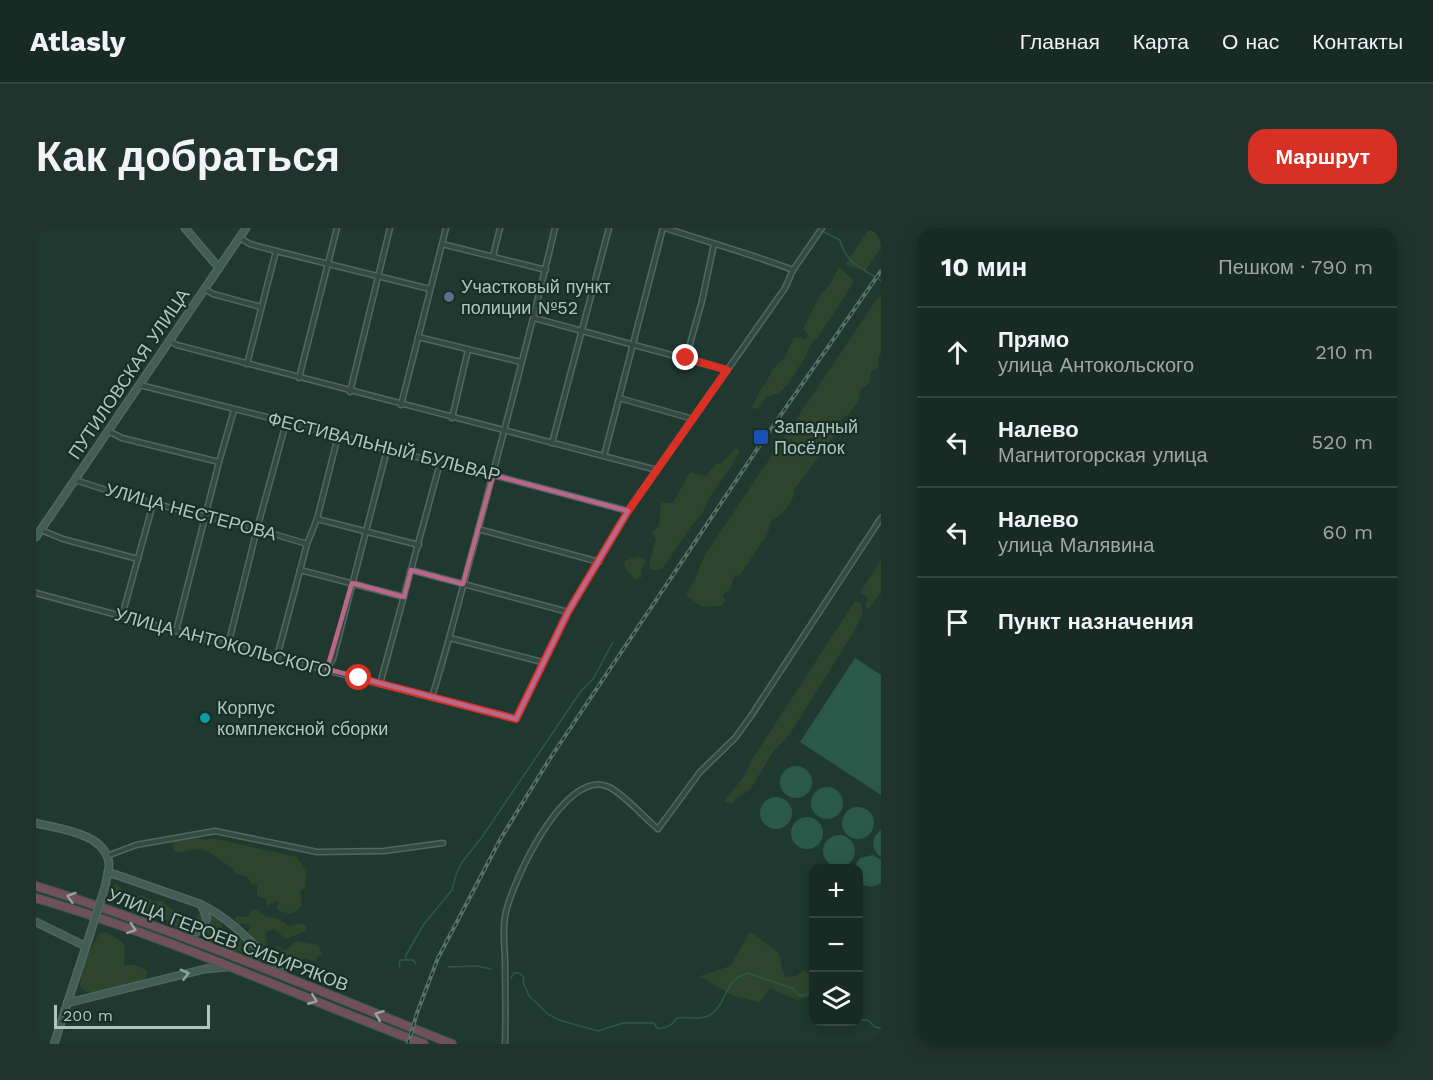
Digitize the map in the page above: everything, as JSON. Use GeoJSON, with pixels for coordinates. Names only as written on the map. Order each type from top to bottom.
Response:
{"type":"FeatureCollection","features":[{"type":"Feature","properties":{"kind":"highway","name":"УЛИЦА ГЕРОЕВ СИБИРЯКОВ"},"geometry":{"type":"LineString","coordinates":[[36,886],[85,901],[284,975],[452,1044]]}},
{"type":"Feature","properties":{"kind":"highway","name":"УЛИЦА ГЕРОЕВ СИБИРЯКОВ"},"geometry":{"type":"LineString","coordinates":[[36,898],[141,932],[424,1044]]}},
{"type":"Feature","properties":{"kind":"street"},"geometry":{"type":"LineString","coordinates":[[185,228],[219,268]]}},
{"type":"Feature","properties":{"kind":"street","name":"ПУТИЛОВСКАЯ УЛИЦА"},"geometry":{"type":"LineString","coordinates":[[36,537],[246,228]]}},
{"type":"Feature","properties":{"kind":"street"},"geometry":{"type":"LineString","coordinates":[[299,378],[337,228]]}},
{"type":"Feature","properties":{"kind":"street"},"geometry":{"type":"LineString","coordinates":[[350,392],[390,228]]}},
{"type":"Feature","properties":{"kind":"street"},"geometry":{"type":"LineString","coordinates":[[401,405],[446,228]]}},
{"type":"Feature","properties":{"kind":"street"},"geometry":{"type":"LineString","coordinates":[[493,256],[500,228]]}},
{"type":"Feature","properties":{"kind":"street"},"geometry":{"type":"LineString","coordinates":[[432,697],[494,475],[555,228]]}},
{"type":"Feature","properties":{"kind":"street"},"geometry":{"type":"LineString","coordinates":[[552,443],[609,228]]}},
{"type":"Feature","properties":{"kind":"street"},"geometry":{"type":"LineString","coordinates":[[604,456],[664,228],[754,255],[794,270]]}},
{"type":"Feature","properties":{"kind":"street"},"geometry":{"type":"LineString","coordinates":[[450,639],[542,662],[568,612],[628,511],[785,288],[822,228]]}},
{"type":"Feature","properties":{"kind":"street"},"geometry":{"type":"LineString","coordinates":[[239,238],[250,244],[276,251],[430,289]]}},
{"type":"Feature","properties":{"kind":"street"},"geometry":{"type":"LineString","coordinates":[[442,244],[546,270]]}},
{"type":"Feature","properties":{"kind":"street"},"geometry":{"type":"LineString","coordinates":[[686,358],[702,301],[714,244]]}},
{"type":"Feature","properties":{"kind":"street"},"geometry":{"type":"LineString","coordinates":[[247,364],[276,251]]}},
{"type":"Feature","properties":{"kind":"street"},"geometry":{"type":"LineString","coordinates":[[205,289],[213,294],[261,308]]}},
{"type":"Feature","properties":{"kind":"street"},"geometry":{"type":"LineString","coordinates":[[534,318],[727,370]]}},
{"type":"Feature","properties":{"kind":"street"},"geometry":{"type":"LineString","coordinates":[[418,337],[521,362]]}},
{"type":"Feature","properties":{"kind":"street"},"geometry":{"type":"LineString","coordinates":[[170,341],[177,345],[350,392],[657,470]]}},
{"type":"Feature","properties":{"kind":"street"},"geometry":{"type":"LineString","coordinates":[[452,418],[468,350]]}},
{"type":"Feature","properties":{"kind":"street","name":"ФЕСТИВАЛЬНЫЙ БУЛЬВАР"},"geometry":{"type":"LineString","coordinates":[[140,385],[628,511]]}},
{"type":"Feature","properties":{"kind":"street"},"geometry":{"type":"LineString","coordinates":[[619,398],[693,420]]}},
{"type":"Feature","properties":{"kind":"street"},"geometry":{"type":"LineString","coordinates":[[176,631],[234,410]]}},
{"type":"Feature","properties":{"kind":"street"},"geometry":{"type":"LineString","coordinates":[[228,645],[286,423]]}},
{"type":"Feature","properties":{"kind":"street"},"geometry":{"type":"LineString","coordinates":[[108,431],[122,438],[219,462]]}},
{"type":"Feature","properties":{"kind":"street"},"geometry":{"type":"LineString","coordinates":[[277,657],[338,436]]}},
{"type":"Feature","properties":{"kind":"street"},"geometry":{"type":"LineString","coordinates":[[327,669],[333,659],[387,450]]}},
{"type":"Feature","properties":{"kind":"street"},"geometry":{"type":"LineString","coordinates":[[380,684],[440,463]]}},
{"type":"Feature","properties":{"kind":"street","name":"УЛИЦА НЕСТЕРОВА"},"geometry":{"type":"LineString","coordinates":[[75,480],[153,504],[308,544]]}},
{"type":"Feature","properties":{"kind":"street"},"geometry":{"type":"LineString","coordinates":[[122,616],[153,504]]}},
{"type":"Feature","properties":{"kind":"street"},"geometry":{"type":"LineString","coordinates":[[505,1044],[505,916],[513,888],[526,861],[555,814],[572,796],[594,785],[608,786],[658,829],[693,781],[735,738],[751,716],[881,518]]}},
{"type":"Feature","properties":{"kind":"street"},"geometry":{"type":"LineString","coordinates":[[316,519],[419,545]]}},
{"type":"Feature","properties":{"kind":"street"},"geometry":{"type":"LineString","coordinates":[[478,529],[599,562]]}},
{"type":"Feature","properties":{"kind":"street"},"geometry":{"type":"LineString","coordinates":[[41,530],[63,539],[138,559]]}},
{"type":"Feature","properties":{"kind":"street"},"geometry":{"type":"LineString","coordinates":[[300,570],[404,597]]}},
{"type":"Feature","properties":{"kind":"street"},"geometry":{"type":"LineString","coordinates":[[411,570],[568,612]]}},
{"type":"Feature","properties":{"kind":"street","name":"УЛИЦА АНТОКОЛЬСКОГО"},"geometry":{"type":"LineString","coordinates":[[36,593],[516,719],[542,662]]}},
{"type":"Feature","properties":{"kind":"street"},"geometry":{"type":"LineString","coordinates":[[36,823],[88,838],[107,856],[108,872],[105,887],[54,1044]]}},
{"type":"Feature","properties":{"kind":"street"},"geometry":{"type":"LineString","coordinates":[[107,856],[136,845],[215,831],[316,852],[384,851],[443,843]]}},
{"type":"Feature","properties":{"kind":"street"},"geometry":{"type":"LineString","coordinates":[[108,872],[200,904],[213,911],[233,926],[284,975]]}},
{"type":"Feature","properties":{"kind":"street"},"geometry":{"type":"LineString","coordinates":[[170,932],[189,934],[200,931],[207,918],[200,904]]}},
{"type":"Feature","properties":{"kind":"street"},"geometry":{"type":"LineString","coordinates":[[36,922],[85,946]]}},
{"type":"Feature","properties":{"kind":"street"},"geometry":{"type":"LineString","coordinates":[[67,1003],[205,969],[230,966]]}},
{"type":"Feature","properties":{"kind":"highlighted area"},"geometry":{"type":"Polygon","coordinates":[[[493,475],[628,511],[568,612],[516,719],[327,669],[352,583],[404,597],[411,570],[463,584],[493,475]]]}},
{"type":"Feature","properties":{"kind":"shaded area"},"geometry":{"type":"Polygon","coordinates":[[[881,228],[881,248],[865,271],[850,267],[846,263],[868,231],[881,228]]]}},
{"type":"Feature","properties":{"kind":"shaded area"},"geometry":{"type":"Polygon","coordinates":[[[839,267],[854,281],[850,288],[809,347],[789,383],[779,393],[766,397],[759,408],[751,409],[772,370],[785,357],[794,337],[806,339],[808,335],[803,329],[820,295],[829,286],[839,267]]]}},
{"type":"Feature","properties":{"kind":"shaded area"},"geometry":{"type":"Polygon","coordinates":[[[881,296],[881,353],[878,357],[879,366],[871,371],[870,382],[860,391],[858,402],[848,415],[842,418],[837,432],[794,490],[790,504],[771,521],[768,533],[740,575],[735,576],[730,589],[723,595],[725,601],[721,606],[702,607],[686,595],[705,555],[876,300],[881,296]]]}},
{"type":"Feature","properties":{"kind":"shaded area"},"geometry":{"type":"Polygon","coordinates":[[[736,448],[740,450],[737,457],[708,500],[703,513],[662,569],[651,570],[649,563],[656,539],[652,533],[659,525],[661,503],[673,503],[690,472],[706,476],[716,464],[722,463],[736,448]]]}},
{"type":"Feature","properties":{"kind":"shaded area"},"geometry":{"type":"Polygon","coordinates":[[[638,556],[646,561],[641,571],[642,577],[635,580],[624,566],[625,561],[638,556]]]}},
{"type":"Feature","properties":{"kind":"shaded area"},"geometry":{"type":"Polygon","coordinates":[[[881,560],[881,592],[868,610],[865,605],[868,599],[860,592],[881,560]]]}},
{"type":"Feature","properties":{"kind":"shaded area"},"geometry":{"type":"Polygon","coordinates":[[[855,601],[861,604],[863,612],[855,630],[790,734],[773,752],[750,790],[731,804],[725,801],[743,778],[751,761],[855,601]]]}},
{"type":"Feature","properties":{"kind":"shaded area"},"geometry":{"type":"Polygon","coordinates":[[[855,658],[881,675],[881,795],[800,742],[855,658]]]}},
{"type":"Feature","properties":{"kind":"shaded area"},"geometry":{"type":"Polygon","coordinates":[[[796,766],[807,771],[812,782],[807,793],[796,798],[785,793],[780,782],[785,771],[796,766]]]}},
{"type":"Feature","properties":{"kind":"shaded area"},"geometry":{"type":"Polygon","coordinates":[[[827,787],[838,792],[843,803],[838,814],[827,819],[816,814],[811,803],[816,792],[827,787]]]}},
{"type":"Feature","properties":{"kind":"shaded area"},"geometry":{"type":"Polygon","coordinates":[[[776,797],[787,802],[792,813],[787,824],[776,829],[765,824],[760,813],[765,802],[776,797]]]}},
{"type":"Feature","properties":{"kind":"shaded area"},"geometry":{"type":"Polygon","coordinates":[[[858,807],[869,812],[874,823],[869,834],[858,839],[847,834],[842,823],[847,812],[858,807]]]}},
{"type":"Feature","properties":{"kind":"shaded area"},"geometry":{"type":"Polygon","coordinates":[[[807,817],[818,822],[823,833],[818,844],[807,849],[796,844],[791,833],[796,822],[807,817]]]}},
{"type":"Feature","properties":{"kind":"shaded area"},"geometry":{"type":"Polygon","coordinates":[[[881,830],[881,857],[875,851],[873,844],[875,836],[881,830]]]}},
{"type":"Feature","properties":{"kind":"shaded area"},"geometry":{"type":"Polygon","coordinates":[[[833,836],[845,836],[854,845],[854,857],[848,864],[830,864],[824,857],[824,845],[833,836]]]}},
{"type":"Feature","properties":{"kind":"shaded area"},"geometry":{"type":"Polygon","coordinates":[[[196,838],[206,840],[212,838],[297,857],[306,872],[305,888],[300,891],[302,905],[297,911],[289,913],[278,910],[279,903],[276,901],[266,906],[266,898],[257,896],[257,885],[251,883],[246,876],[235,874],[232,868],[213,855],[204,850],[178,853],[173,850],[172,844],[176,841],[196,838]]]}},
{"type":"Feature","properties":{"kind":"shaded area"},"geometry":{"type":"Polygon","coordinates":[[[873,855],[881,860],[881,883],[872,886],[863,884],[863,864],[856,864],[860,858],[873,855]]]}},
{"type":"Feature","properties":{"kind":"shaded area"},"geometry":{"type":"Polygon","coordinates":[[[117,884],[128,896],[119,906],[112,897],[113,885],[117,884]]]}},
{"type":"Feature","properties":{"kind":"shaded area"},"geometry":{"type":"Polygon","coordinates":[[[142,895],[152,901],[162,901],[187,921],[195,922],[198,915],[203,915],[201,923],[191,930],[176,928],[171,922],[136,908],[137,897],[142,895]]]}},
{"type":"Feature","properties":{"kind":"shaded area"},"geometry":{"type":"Polygon","coordinates":[[[255,909],[266,917],[277,918],[289,926],[302,923],[307,927],[306,931],[286,939],[274,929],[265,933],[267,944],[258,946],[246,935],[249,926],[237,925],[235,919],[237,916],[248,917],[255,909]]]}},
{"type":"Feature","properties":{"kind":"shaded area"},"geometry":{"type":"Polygon","coordinates":[[[213,916],[222,923],[224,940],[231,935],[239,937],[267,964],[265,966],[248,959],[240,951],[219,948],[205,941],[202,937],[213,916]]]}},
{"type":"Feature","properties":{"kind":"shaded area"},"geometry":{"type":"Polygon","coordinates":[[[106,932],[122,942],[125,947],[124,965],[134,965],[145,969],[147,972],[145,981],[100,993],[86,992],[80,986],[84,966],[96,938],[100,933],[106,932]]]}},
{"type":"Feature","properties":{"kind":"shaded area"},"geometry":{"type":"Polygon","coordinates":[[[750,932],[778,952],[785,977],[796,976],[804,970],[809,974],[809,997],[797,1000],[770,988],[760,1002],[733,996],[700,976],[730,966],[750,932]]]}},
{"type":"Feature","properties":{"kind":"shaded area"},"geometry":{"type":"Polygon","coordinates":[[[296,941],[318,945],[322,953],[314,961],[305,958],[297,962],[273,952],[278,945],[282,950],[286,950],[296,941]]]}},
{"type":"Feature","properties":{"kind":"waterway"},"geometry":{"type":"LineString","coordinates":[[822,231],[840,240],[850,260],[881,281]]}},
{"type":"Feature","properties":{"kind":"waterway"},"geometry":{"type":"LineString","coordinates":[[406,959],[406,955],[424,924],[452,890],[462,862],[482,837],[581,691],[593,679],[613,642]]}},
{"type":"Feature","properties":{"kind":"waterway"},"geometry":{"type":"LineString","coordinates":[[399,967],[400,960],[413,960],[416,964]]}},
{"type":"Feature","properties":{"kind":"waterway"},"geometry":{"type":"LineString","coordinates":[[448,967],[477,966],[491,969]]}},
{"type":"Feature","properties":{"kind":"waterway"},"geometry":{"type":"LineString","coordinates":[[511,978],[514,973],[519,973],[524,977],[523,982],[529,996],[548,1014],[559,1020],[598,1031],[623,1023],[654,1023],[657,1028],[663,1028],[671,1025],[677,1018],[706,1017],[718,1007],[735,979],[748,973],[792,988],[800,996],[809,993]]}},
{"type":"Feature","properties":{"kind":"waterway"},"geometry":{"type":"LineString","coordinates":[[863,1020],[868,1020],[875,1027],[881,1028]]}},
{"type":"Feature","properties":{"kind":"railway"},"geometry":{"type":"LineString","coordinates":[[408,1044],[438,958],[501,838],[549,760],[764,439],[881,271]]}},
{"type":"Feature","properties":{"kind":"place","name":"Участковый пункт полиции №52"},"geometry":{"type":"Point","coordinates":[449,297]}},
{"type":"Feature","properties":{"kind":"place","name":"Западный Посёлок"},"geometry":{"type":"Point","coordinates":[761,437]}},
{"type":"Feature","properties":{"kind":"place","name":"Корпус комплексной сборки"},"geometry":{"type":"Point","coordinates":[205,718]}},
{"type":"Feature","properties":{"kind":"route"},"geometry":{"type":"LineString","coordinates":[[359,678],[516,719],[568,612],[628,511],[727,370],[686,358]]}}]}
